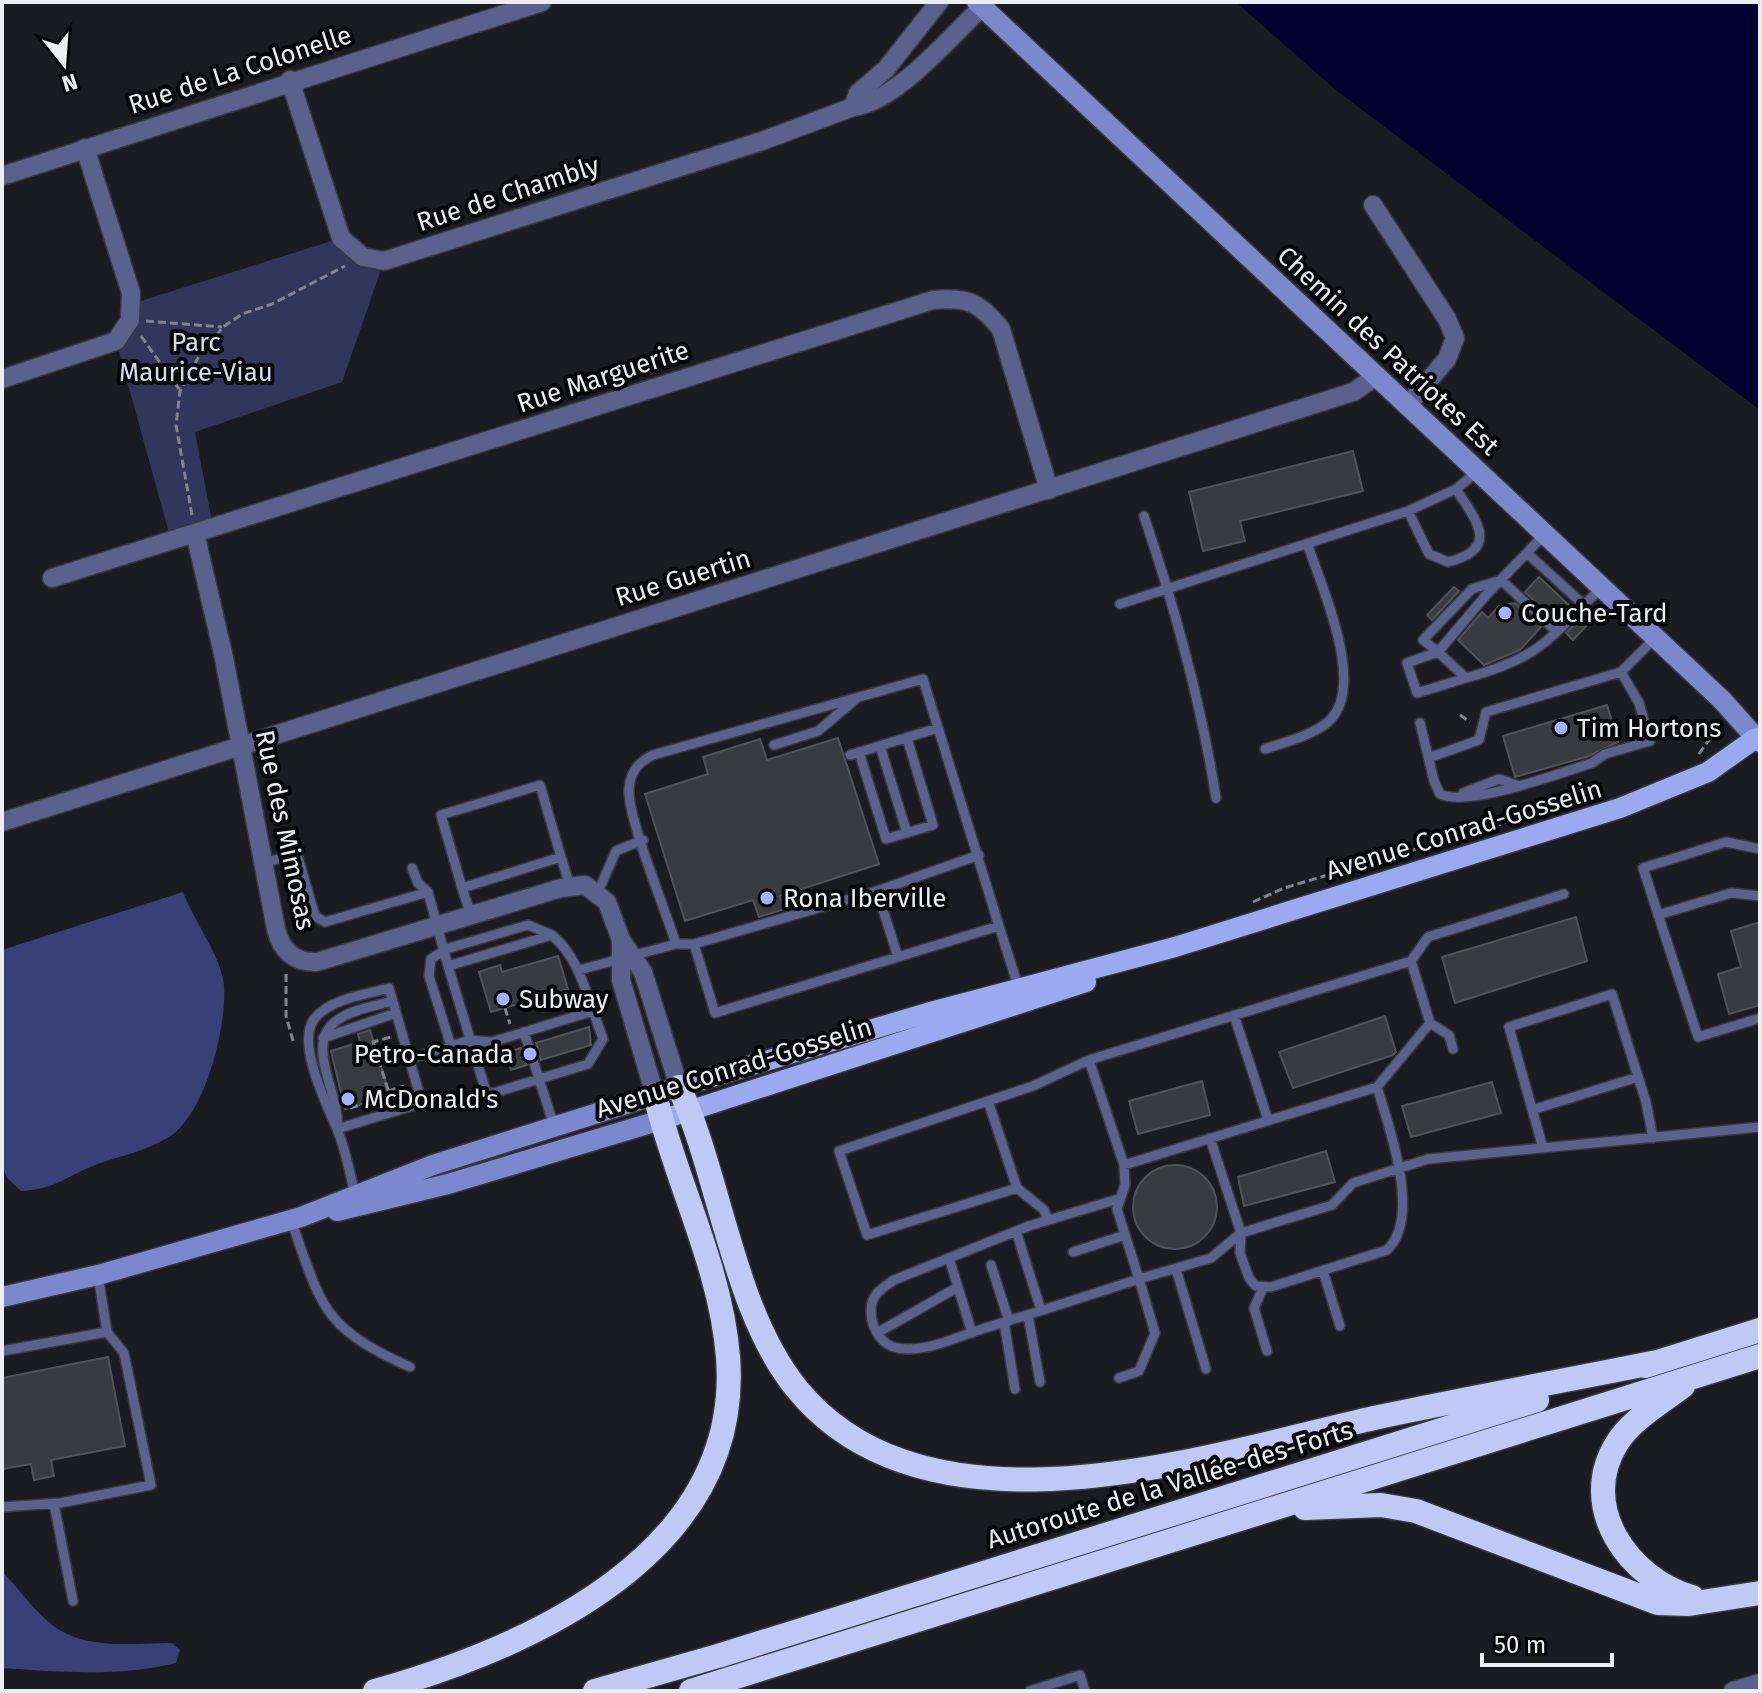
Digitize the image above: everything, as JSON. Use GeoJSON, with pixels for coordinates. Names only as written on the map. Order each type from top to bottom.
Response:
{"type":"FeatureCollection","features":[{"type":"Feature","properties":{"kind":"highway"},"geometry":{"type":"LineString","coordinates":[[679,1087],[690,1110],[759,1324],[786,1374],[823,1416],[852,1437],[887,1454],[938,1470],[1007,1478],[1121,1472],[1196,1460],[1375,1418],[1657,1362]]}},
{"type":"Feature","properties":{"kind":"highway"},"geometry":{"type":"LineString","coordinates":[[375,1691],[426,1675],[526,1635],[594,1597],[660,1541],[688,1507],[706,1475],[724,1425],[728,1358],[717,1296],[655,1095]]}},
{"type":"Feature","properties":{"kind":"highway","name":"Autoroute de la Vallée-des-Forts"},"geometry":{"type":"LineString","coordinates":[[595,1691],[718,1656],[1760,1330]]}},
{"type":"Feature","properties":{"kind":"highway","name":"Autoroute de la Vallée-des-Forts"},"geometry":{"type":"LineString","coordinates":[[691,1691],[1760,1356]]}},
{"type":"Feature","properties":{"kind":"highway"},"geometry":{"type":"LineString","coordinates":[[1698,1376],[1624,1434],[1606,1468],[1604,1498],[1616,1540],[1631,1563],[1665,1587],[1710,1601]]}},
{"type":"Feature","properties":{"kind":"highway"},"geometry":{"type":"LineString","coordinates":[[1272,1510],[1381,1505],[1401,1507],[1452,1522],[1647,1600],[1675,1604],[1760,1593]]}},
{"type":"Feature","properties":{"kind":"main road","name":"Avenue Conrad-Gosselin"},"geometry":{"type":"LineString","coordinates":[[655,1095],[1175,947],[1644,801],[1708,772],[1758,740]]}},
{"type":"Feature","properties":{"kind":"main road","name":"Avenue Conrad-Gosselin"},"geometry":{"type":"LineString","coordinates":[[661,1120],[1069,988],[1175,947]]}},
{"type":"Feature","properties":{"kind":"street","name":"Rue de La Colonelle"},"geometry":{"type":"LineString","coordinates":[[2,176],[290,80],[542,2]]}},
{"type":"Feature","properties":{"kind":"street"},"geometry":{"type":"LineString","coordinates":[[853,107],[858,93],[886,69],[939,2]]}},
{"type":"Feature","properties":{"kind":"street","name":"Rue de Chambly"},"geometry":{"type":"LineString","coordinates":[[363,257],[384,261],[867,105],[903,81],[979,4]]}},
{"type":"Feature","properties":{"kind":"street","name":"Chemin des Patriotes Est"},"geometry":{"type":"LineString","coordinates":[[979,4],[1656,637],[1722,700],[1758,740]]}},
{"type":"Feature","properties":{"kind":"street"},"geometry":{"type":"LineString","coordinates":[[290,80],[341,238],[363,257]]}},
{"type":"Feature","properties":{"kind":"street"},"geometry":{"type":"LineString","coordinates":[[2,379],[116,341],[130,320],[131,293],[85,148]]}},
{"type":"Feature","properties":{"kind":"street"},"geometry":{"type":"LineString","coordinates":[[1373,205],[1447,319],[1455,338],[1447,359],[1408,405]]}},
{"type":"Feature","properties":{"kind":"street","name":"Rue Marguerite"},"geometry":{"type":"LineString","coordinates":[[52,578],[933,300],[960,298],[984,309],[1001,329],[1049,490]]}},
{"type":"Feature","properties":{"kind":"street","name":"Rue Guertin"},"geometry":{"type":"LineString","coordinates":[[2,822],[1353,392],[1377,376]]}},
{"type":"Feature","properties":{"kind":"street","name":"Rue des Mimosas"},"geometry":{"type":"LineString","coordinates":[[195,533],[224,658],[278,939],[284,950],[299,960],[317,962],[570,886],[585,885],[598,892]]}},
{"type":"Feature","properties":{"kind":"street"},"geometry":{"type":"LineString","coordinates":[[598,892],[607,902],[627,959],[643,972],[679,1087]]}},
{"type":"Feature","properties":{"kind":"street"},"geometry":{"type":"LineString","coordinates":[[627,959],[621,980],[655,1095]]}},
{"type":"Feature","properties":{"kind":"street","name":"Avenue Conrad-Gosselin"},"geometry":{"type":"LineString","coordinates":[[2,1297],[98,1275],[357,1200],[554,1126],[655,1095]]}},
{"type":"Feature","properties":{"kind":"street","name":"Avenue Conrad-Gosselin"},"geometry":{"type":"LineString","coordinates":[[357,1200],[448,1184],[661,1120]]}},
{"type":"Feature","properties":{"kind":"street"},"geometry":{"type":"LineString","coordinates":[[1733,1691],[1760,1683]]}},
{"type":"Feature","properties":{"kind":"lane"},"geometry":{"type":"LineString","coordinates":[[1120,604],[1408,511],[1456,489],[1479,471]]}},
{"type":"Feature","properties":{"kind":"lane"},"geometry":{"type":"LineString","coordinates":[[1408,511],[1429,554],[1448,562],[1460,559],[1475,550],[1481,533],[1456,489]]}},
{"type":"Feature","properties":{"kind":"lane"},"geometry":{"type":"LineString","coordinates":[[1144,516],[1168,589],[1209,753],[1216,798]]}},
{"type":"Feature","properties":{"kind":"lane"},"geometry":{"type":"LineString","coordinates":[[1545,534],[1438,652],[1407,663],[1417,693],[1524,659],[1557,632],[1602,587]]}},
{"type":"Feature","properties":{"kind":"lane"},"geometry":{"type":"LineString","coordinates":[[1265,749],[1305,734],[1330,720],[1344,690],[1340,648],[1308,545]]}},
{"type":"Feature","properties":{"kind":"lane"},"geometry":{"type":"LineString","coordinates":[[1527,553],[1584,605]]}},
{"type":"Feature","properties":{"kind":"lane"},"geometry":{"type":"LineString","coordinates":[[1501,580],[1557,632]]}},
{"type":"Feature","properties":{"kind":"lane"},"geometry":{"type":"LineString","coordinates":[[1466,678],[1423,640],[1472,589],[1501,580]]}},
{"type":"Feature","properties":{"kind":"lane"},"geometry":{"type":"LineString","coordinates":[[1431,757],[1479,740],[1486,712],[1621,672],[1656,637]]}},
{"type":"Feature","properties":{"kind":"lane"},"geometry":{"type":"LineString","coordinates":[[1420,723],[1431,757],[1436,789],[1445,796],[1488,795],[1592,763],[1605,754],[1650,741],[1639,703],[1621,672]]}},
{"type":"Feature","properties":{"kind":"lane"},"geometry":{"type":"LineString","coordinates":[[676,944],[630,804],[633,772],[644,759],[829,703],[923,679],[1019,989]]}},
{"type":"Feature","properties":{"kind":"lane"},"geometry":{"type":"LineString","coordinates":[[774,745],[818,731],[857,698]]}},
{"type":"Feature","properties":{"kind":"lane"},"geometry":{"type":"LineString","coordinates":[[907,738],[933,825],[886,839],[854,753],[938,728]]}},
{"type":"Feature","properties":{"kind":"lane"},"geometry":{"type":"LineString","coordinates":[[880,746],[907,833]]}},
{"type":"Feature","properties":{"kind":"lane"},"geometry":{"type":"LineString","coordinates":[[471,915],[441,815],[540,785],[570,886]]}},
{"type":"Feature","properties":{"kind":"lane"},"geometry":{"type":"LineString","coordinates":[[598,892],[616,851],[643,840]]}},
{"type":"Feature","properties":{"kind":"lane"},"geometry":{"type":"LineString","coordinates":[[1760,849],[1726,842],[1643,868],[1698,1037],[1760,1018]]}},
{"type":"Feature","properties":{"kind":"lane"},"geometry":{"type":"LineString","coordinates":[[263,863],[297,854],[315,916],[325,922],[428,892]]}},
{"type":"Feature","properties":{"kind":"lane"},"geometry":{"type":"LineString","coordinates":[[579,970],[676,944],[694,944],[877,891],[979,855]]}},
{"type":"Feature","properties":{"kind":"lane"},"geometry":{"type":"LineString","coordinates":[[462,888],[561,857]]}},
{"type":"Feature","properties":{"kind":"lane"},"geometry":{"type":"LineString","coordinates":[[412,868],[418,883],[428,892],[439,925],[446,949],[448,966],[487,1095],[588,1064],[603,1039],[579,970],[567,949],[552,935],[528,925],[446,949],[431,959],[429,971],[451,1046]]}},
{"type":"Feature","properties":{"kind":"lane"},"geometry":{"type":"LineString","coordinates":[[877,891],[898,957]]}},
{"type":"Feature","properties":{"kind":"lane"},"geometry":{"type":"LineString","coordinates":[[1658,915],[1731,893],[1760,896]]}},
{"type":"Feature","properties":{"kind":"lane"},"geometry":{"type":"LineString","coordinates":[[1017,1188],[867,1235],[839,1151],[1033,1086],[1089,1060],[1411,961],[1428,937],[1564,894]]}},
{"type":"Feature","properties":{"kind":"lane"},"geometry":{"type":"LineString","coordinates":[[694,944],[715,1013],[999,926]]}},
{"type":"Feature","properties":{"kind":"lane"},"geometry":{"type":"LineString","coordinates":[[448,966],[552,935]]}},
{"type":"Feature","properties":{"kind":"lane"},"geometry":{"type":"LineString","coordinates":[[1411,961],[1430,1023],[1449,1035],[1453,1049]]}},
{"type":"Feature","properties":{"kind":"lane"},"geometry":{"type":"LineString","coordinates":[[337,1129],[422,1103],[389,988],[340,1002],[322,1011],[309,1028],[309,1050],[329,1115],[337,1129],[357,1200]]}},
{"type":"Feature","properties":{"kind":"lane"},"geometry":{"type":"LineString","coordinates":[[1543,1148],[1535,1109],[1509,1027],[1612,994],[1653,1138]]}},
{"type":"Feature","properties":{"kind":"lane"},"geometry":{"type":"LineString","coordinates":[[337,1129],[340,1112],[322,1053],[323,1038],[342,1017],[392,1001]]}},
{"type":"Feature","properties":{"kind":"lane"},"geometry":{"type":"LineString","coordinates":[[409,1059],[470,1040],[492,1042],[593,1011]]}},
{"type":"Feature","properties":{"kind":"lane"},"geometry":{"type":"LineString","coordinates":[[323,1038],[396,1013]]}},
{"type":"Feature","properties":{"kind":"lane"},"geometry":{"type":"LineString","coordinates":[[1234,1015],[1268,1120]]}},
{"type":"Feature","properties":{"kind":"lane"},"geometry":{"type":"LineString","coordinates":[[1124,1165],[1377,1087],[1430,1023]]}},
{"type":"Feature","properties":{"kind":"lane"},"geometry":{"type":"LineString","coordinates":[[524,1032],[554,1126]]}},
{"type":"Feature","properties":{"kind":"lane"},"geometry":{"type":"LineString","coordinates":[[1089,1060],[1124,1165],[1125,1185],[1118,1199],[1125,1235],[1155,1333],[1139,1371],[1119,1378]]}},
{"type":"Feature","properties":{"kind":"lane"},"geometry":{"type":"LineString","coordinates":[[1535,1109],[1638,1077]]}},
{"type":"Feature","properties":{"kind":"lane"},"geometry":{"type":"LineString","coordinates":[[1267,1351],[1254,1308],[1263,1288],[1373,1256],[1394,1243],[1398,1234],[1402,1168],[1377,1087]]}},
{"type":"Feature","properties":{"kind":"lane"},"geometry":{"type":"LineString","coordinates":[[988,1101],[1017,1188],[1044,1210],[1048,1219]]}},
{"type":"Feature","properties":{"kind":"lane"},"geometry":{"type":"LineString","coordinates":[[1118,1199],[1048,1219],[894,1280],[878,1291],[870,1311],[877,1333],[895,1348],[908,1349],[972,1333],[1211,1258],[1241,1233],[1332,1205],[1353,1183],[1428,1159],[1760,1127]]}},
{"type":"Feature","properties":{"kind":"lane"},"geometry":{"type":"LineString","coordinates":[[1210,1138],[1241,1233],[1240,1253],[1249,1278],[1263,1288]]}},
{"type":"Feature","properties":{"kind":"lane"},"geometry":{"type":"LineString","coordinates":[[296,1218],[309,1275],[333,1318],[363,1346],[410,1367]]}},
{"type":"Feature","properties":{"kind":"lane"},"geometry":{"type":"LineString","coordinates":[[1016,1231],[1041,1310]]}},
{"type":"Feature","properties":{"kind":"lane"},"geometry":{"type":"LineString","coordinates":[[1073,1252],[1125,1235]]}},
{"type":"Feature","properties":{"kind":"lane"},"geometry":{"type":"LineString","coordinates":[[949,1258],[972,1333]]}},
{"type":"Feature","properties":{"kind":"lane"},"geometry":{"type":"LineString","coordinates":[[991,1265],[1007,1321],[1015,1389]]}},
{"type":"Feature","properties":{"kind":"lane"},"geometry":{"type":"LineString","coordinates":[[1176,1269],[1206,1369]]}},
{"type":"Feature","properties":{"kind":"lane"},"geometry":{"type":"LineString","coordinates":[[1323,1271],[1340,1326]]}},
{"type":"Feature","properties":{"kind":"lane"},"geometry":{"type":"LineString","coordinates":[[2,1507],[54,1504],[151,1485],[124,1353],[107,1332],[98,1275]]}},
{"type":"Feature","properties":{"kind":"lane"},"geometry":{"type":"LineString","coordinates":[[877,1333],[958,1287]]}},
{"type":"Feature","properties":{"kind":"lane"},"geometry":{"type":"LineString","coordinates":[[1028,1315],[1040,1382]]}},
{"type":"Feature","properties":{"kind":"lane"},"geometry":{"type":"LineString","coordinates":[[2,1351],[107,1332]]}},
{"type":"Feature","properties":{"kind":"lane"},"geometry":{"type":"LineString","coordinates":[[54,1504],[73,1601]]}},
{"type":"Feature","properties":{"kind":"lane"},"geometry":{"type":"LineString","coordinates":[[1030,1691],[1080,1675],[1085,1691]]}},
{"type":"Feature","properties":{"kind":"path"},"geometry":{"type":"LineString","coordinates":[[195,533],[176,425],[180,391],[198,358],[223,327],[242,314],[272,304],[363,257]]}},
{"type":"Feature","properties":{"kind":"path"},"geometry":{"type":"LineString","coordinates":[[130,320],[223,327]]}},
{"type":"Feature","properties":{"kind":"path"},"geometry":{"type":"LineString","coordinates":[[130,320],[180,391]]}},
{"type":"Feature","properties":{"kind":"path"},"geometry":{"type":"LineString","coordinates":[[1460,715],[1469,721]]}},
{"type":"Feature","properties":{"kind":"path"},"geometry":{"type":"LineString","coordinates":[[345,1109],[390,1096],[373,1042],[402,1033]]}},
{"type":"Feature","properties":{"kind":"green space","name":"Parc Maurice-Viau"},"geometry":{"type":"Polygon","coordinates":[[[341,238],[384,261],[342,382],[195,432],[213,527],[171,540],[116,341],[131,304],[341,238]]]}},
{"type":"Feature","properties":{"kind":"shaded area"},"geometry":{"type":"Polygon","coordinates":[[[1236,2],[1760,2],[1760,410],[1337,91],[1236,2]]]}},
{"type":"Feature","properties":{"kind":"shaded area"},"geometry":{"type":"Polygon","coordinates":[[[183,892],[213,951],[224,986],[222,1024],[217,1046],[211,1069],[193,1110],[182,1126],[160,1142],[95,1165],[52,1185],[21,1191],[7,1178],[2,1165],[2,950],[183,892]]]}},
{"type":"Feature","properties":{"kind":"shaded area"},"geometry":{"type":"Polygon","coordinates":[[[2,1571],[37,1611],[63,1632],[108,1644],[172,1643],[180,1650],[176,1663],[111,1672],[2,1668],[2,1571]]]}},
{"type":"Feature","properties":{"kind":"building"},"geometry":{"type":"Polygon","coordinates":[[[1353,451],[1363,491],[1240,521],[1245,541],[1203,551],[1189,492],[1353,451]]]}},
{"type":"Feature","properties":{"kind":"building"},"geometry":{"type":"Polygon","coordinates":[[[1539,577],[1571,607],[1557,622],[1525,592],[1539,577]]]}},
{"type":"Feature","properties":{"kind":"building"},"geometry":{"type":"Polygon","coordinates":[[[1454,587],[1459,591],[1432,620],[1427,615],[1454,587]]]}},
{"type":"Feature","properties":{"kind":"building"},"geometry":{"type":"Polygon","coordinates":[[[1515,603],[1541,627],[1520,650],[1484,665],[1458,640],[1482,612],[1488,618],[1499,606],[1515,603]]]}},
{"type":"Feature","properties":{"kind":"building"},"geometry":{"type":"Polygon","coordinates":[[[1582,617],[1589,623],[1573,640],[1566,633],[1582,617]]]}},
{"type":"Feature","properties":{"kind":"building"},"geometry":{"type":"Polygon","coordinates":[[[1607,705],[1618,742],[1589,756],[1515,777],[1503,736],[1607,705]]]}},
{"type":"Feature","properties":{"kind":"building"},"geometry":{"type":"Polygon","coordinates":[[[838,738],[879,864],[780,896],[784,909],[759,917],[753,900],[685,921],[645,794],[708,774],[703,757],[760,739],[767,760],[838,738]]]}},
{"type":"Feature","properties":{"kind":"building"},"geometry":{"type":"Polygon","coordinates":[[[1576,917],[1587,961],[1455,1003],[1442,957],[1576,917]]]}},
{"type":"Feature","properties":{"kind":"building"},"geometry":{"type":"Polygon","coordinates":[[[1760,922],[1760,1005],[1729,1014],[1718,974],[1741,967],[1731,931],[1760,922]]]}},
{"type":"Feature","properties":{"kind":"building"},"geometry":{"type":"Polygon","coordinates":[[[558,956],[568,989],[491,1012],[479,972],[500,965],[502,972],[558,956]]]}},
{"type":"Feature","properties":{"kind":"building"},"geometry":{"type":"Polygon","coordinates":[[[1385,1016],[1396,1052],[1393,1055],[1293,1088],[1279,1052],[1385,1016]]]}},
{"type":"Feature","properties":{"kind":"building"},"geometry":{"type":"Polygon","coordinates":[[[589,1027],[591,1045],[541,1060],[536,1043],[589,1027]]]}},
{"type":"Feature","properties":{"kind":"building"},"geometry":{"type":"Polygon","coordinates":[[[370,1030],[390,1096],[345,1109],[331,1051],[360,1042],[358,1034],[370,1030]]]}},
{"type":"Feature","properties":{"kind":"building"},"geometry":{"type":"Polygon","coordinates":[[[521,1048],[527,1065],[511,1070],[506,1052],[521,1048]]]}},
{"type":"Feature","properties":{"kind":"building"},"geometry":{"type":"Polygon","coordinates":[[[1202,1081],[1210,1115],[1138,1134],[1129,1101],[1202,1081]]]}},
{"type":"Feature","properties":{"kind":"building"},"geometry":{"type":"Polygon","coordinates":[[[1492,1082],[1501,1113],[1411,1137],[1402,1106],[1492,1082]]]}},
{"type":"Feature","properties":{"kind":"building"},"geometry":{"type":"Polygon","coordinates":[[[1326,1151],[1335,1182],[1244,1206],[1238,1177],[1326,1151]]]}},
{"type":"Feature","properties":{"kind":"building"},"geometry":{"type":"Polygon","coordinates":[[[1167,1165],[1183,1165],[1199,1172],[1210,1183],[1217,1207],[1214,1223],[1205,1237],[1183,1249],[1167,1249],[1151,1242],[1140,1231],[1133,1215],[1133,1199],[1140,1183],[1151,1172],[1167,1165]]]}},
{"type":"Feature","properties":{"kind":"building"},"geometry":{"type":"Polygon","coordinates":[[[108,1357],[125,1446],[51,1460],[54,1476],[34,1480],[31,1464],[2,1469],[2,1378],[108,1357]]]}},
{"type":"Feature","properties":{"kind":"place","name":"Couche-Tard"},"geometry":{"type":"Point","coordinates":[1505,613]}},
{"type":"Feature","properties":{"kind":"place","name":"Tim Hortons"},"geometry":{"type":"Point","coordinates":[1561,728]}},
{"type":"Feature","properties":{"kind":"place","name":"Rona Iberville"},"geometry":{"type":"Point","coordinates":[767,898]}},
{"type":"Feature","properties":{"kind":"place","name":"Subway"},"geometry":{"type":"Point","coordinates":[503,999]}},
{"type":"Feature","properties":{"kind":"place","name":"Petro-Canada"},"geometry":{"type":"Point","coordinates":[530,1054]}},
{"type":"Feature","properties":{"kind":"place","name":"McDonald's"},"geometry":{"type":"Point","coordinates":[348,1099]}}]}
